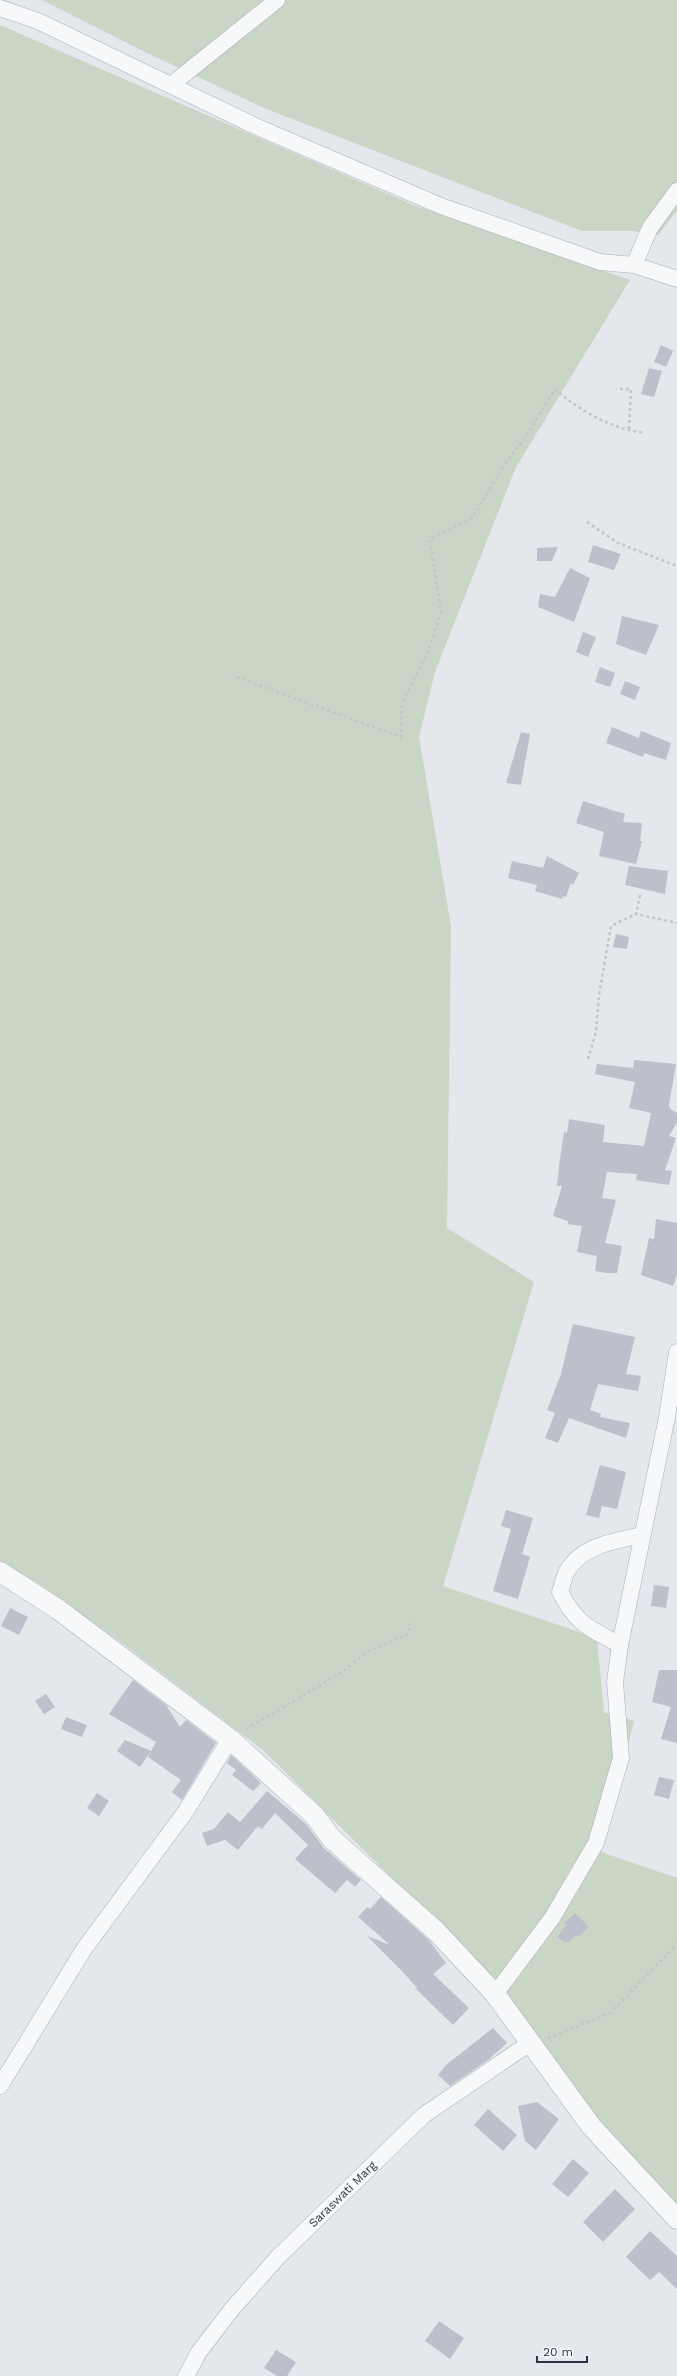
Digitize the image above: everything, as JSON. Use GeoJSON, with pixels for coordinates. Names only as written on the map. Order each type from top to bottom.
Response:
{"type":"FeatureCollection","features":[{"type":"Feature","properties":{"kind":"street"},"geometry":{"type":"LineString","coordinates":[[171,85],[277,0]]}},
{"type":"Feature","properties":{"kind":"street"},"geometry":{"type":"LineString","coordinates":[[0,8],[38,22],[253,125],[441,206],[600,262],[634,265],[677,280]]}},
{"type":"Feature","properties":{"kind":"street"},"geometry":{"type":"LineString","coordinates":[[634,265],[650,228],[677,191]]}},
{"type":"Feature","properties":{"kind":"street"},"geometry":{"type":"LineString","coordinates":[[495,1994],[552,1918],[596,1843],[621,1758],[615,1682],[620,1645],[666,1417],[677,1352]]}},
{"type":"Feature","properties":{"kind":"street"},"geometry":{"type":"LineString","coordinates":[[620,1645],[581,1623],[571,1612],[560,1592],[567,1571],[586,1552],[608,1542],[642,1535]]}},
{"type":"Feature","properties":{"kind":"street"},"geometry":{"type":"LineString","coordinates":[[0,1572],[59,1610],[230,1739],[315,1816],[332,1839],[436,1931],[495,1994],[591,2126],[677,2219]]}},
{"type":"Feature","properties":{"kind":"street"},"geometry":{"type":"LineString","coordinates":[[0,2086],[84,1949],[186,1811],[230,1739]]}},
{"type":"Feature","properties":{"kind":"street","name":"Saraswati Marg"},"geometry":{"type":"LineString","coordinates":[[186,2376],[199,2352],[232,2309],[278,2257],[424,2115],[530,2043]]}},
{"type":"Feature","properties":{"kind":"path"},"geometry":{"type":"LineString","coordinates":[[237,676],[401,737],[402,703],[428,652],[440,613],[430,538],[472,518],[505,464],[528,434],[555,389],[575,406],[596,415],[610,425],[629,431],[644,433]]}},
{"type":"Feature","properties":{"kind":"path"},"geometry":{"type":"LineString","coordinates":[[620,389],[631,389],[629,431]]}},
{"type":"Feature","properties":{"kind":"path"},"geometry":{"type":"LineString","coordinates":[[587,522],[618,543],[677,566]]}},
{"type":"Feature","properties":{"kind":"path"},"geometry":{"type":"LineString","coordinates":[[636,914],[640,896]]}},
{"type":"Feature","properties":{"kind":"path"},"geometry":{"type":"LineString","coordinates":[[588,1059],[596,1032],[599,995],[611,926],[636,914],[677,923]]}},
{"type":"Feature","properties":{"kind":"path"},"geometry":{"type":"LineString","coordinates":[[230,1739],[341,1673],[368,1651],[407,1635],[411,1623]]}},
{"type":"Feature","properties":{"kind":"path"},"geometry":{"type":"LineString","coordinates":[[530,2043],[610,2013],[677,1944]]}},
{"type":"Feature","properties":{"kind":"green space"},"geometry":{"type":"Polygon","coordinates":[[[42,0],[677,0],[677,211],[658,235],[634,231],[582,231],[264,108],[145,52],[42,0]]]}},
{"type":"Feature","properties":{"kind":"green space"},"geometry":{"type":"Polygon","coordinates":[[[0,25],[416,206],[630,280],[516,467],[435,672],[419,737],[451,926],[447,1228],[534,1282],[443,1586],[597,1638],[604,1712],[634,1721],[601,1852],[677,1878],[677,2220],[404,1890],[263,1750],[122,1643],[40,1585],[0,1561],[0,25]]]}},
{"type":"Feature","properties":{"kind":"building"},"geometry":{"type":"Polygon","coordinates":[[[661,345],[673,351],[666,367],[654,362],[661,345]]]}},
{"type":"Feature","properties":{"kind":"building"},"geometry":{"type":"Polygon","coordinates":[[[649,368],[662,371],[654,397],[641,394],[649,368]]]}},
{"type":"Feature","properties":{"kind":"building"},"geometry":{"type":"Polygon","coordinates":[[[593,545],[621,554],[614,570],[588,562],[593,545]]]}},
{"type":"Feature","properties":{"kind":"building"},"geometry":{"type":"Polygon","coordinates":[[[558,547],[552,561],[537,561],[537,548],[558,547]]]}},
{"type":"Feature","properties":{"kind":"building"},"geometry":{"type":"Polygon","coordinates":[[[570,568],[590,578],[574,622],[538,607],[540,594],[555,597],[570,568]]]}},
{"type":"Feature","properties":{"kind":"building"},"geometry":{"type":"Polygon","coordinates":[[[622,616],[659,625],[646,655],[616,644],[622,616]]]}},
{"type":"Feature","properties":{"kind":"building"},"geometry":{"type":"Polygon","coordinates":[[[583,632],[596,637],[588,657],[576,652],[583,632]]]}},
{"type":"Feature","properties":{"kind":"building"},"geometry":{"type":"Polygon","coordinates":[[[600,667],[615,673],[610,687],[595,682],[600,667]]]}},
{"type":"Feature","properties":{"kind":"building"},"geometry":{"type":"Polygon","coordinates":[[[625,681],[640,687],[635,700],[620,694],[625,681]]]}},
{"type":"Feature","properties":{"kind":"building"},"geometry":{"type":"Polygon","coordinates":[[[612,727],[639,738],[641,731],[671,743],[666,760],[644,753],[643,757],[606,743],[612,727]]]}},
{"type":"Feature","properties":{"kind":"building"},"geometry":{"type":"Polygon","coordinates":[[[521,732],[530,734],[521,785],[506,783],[521,732]]]}},
{"type":"Feature","properties":{"kind":"building"},"geometry":{"type":"Polygon","coordinates":[[[583,801],[625,814],[623,822],[642,823],[640,841],[642,841],[636,864],[599,856],[604,832],[576,823],[583,801]]]}},
{"type":"Feature","properties":{"kind":"building"},"geometry":{"type":"Polygon","coordinates":[[[547,856],[579,873],[573,885],[571,883],[566,897],[563,896],[562,899],[535,891],[537,885],[508,878],[512,861],[543,868],[547,856]]]}},
{"type":"Feature","properties":{"kind":"building"},"geometry":{"type":"Polygon","coordinates":[[[629,866],[668,871],[665,894],[625,885],[629,866]]]}},
{"type":"Feature","properties":{"kind":"building"},"geometry":{"type":"Polygon","coordinates":[[[616,934],[629,937],[627,949],[613,947],[616,934]]]}},
{"type":"Feature","properties":{"kind":"building"},"geometry":{"type":"Polygon","coordinates":[[[634,1060],[676,1064],[669,1105],[670,1109],[677,1113],[677,1122],[669,1136],[676,1138],[665,1170],[672,1171],[669,1185],[636,1180],[637,1174],[607,1172],[602,1198],[616,1200],[605,1243],[622,1246],[617,1273],[607,1273],[595,1271],[597,1256],[577,1252],[582,1226],[568,1224],[568,1221],[553,1216],[562,1186],[557,1186],[559,1166],[564,1132],[567,1133],[569,1119],[605,1125],[603,1142],[644,1146],[651,1113],[629,1108],[635,1082],[595,1074],[597,1064],[633,1068],[634,1060]]]}},
{"type":"Feature","properties":{"kind":"building"},"geometry":{"type":"Polygon","coordinates":[[[656,1219],[677,1223],[677,1275],[673,1286],[641,1275],[649,1238],[654,1239],[656,1219]]]}},
{"type":"Feature","properties":{"kind":"building"},"geometry":{"type":"Polygon","coordinates":[[[573,1324],[635,1337],[626,1374],[641,1376],[638,1391],[598,1384],[590,1410],[601,1414],[600,1417],[630,1423],[626,1438],[569,1418],[558,1443],[545,1438],[555,1413],[547,1410],[561,1374],[573,1324]]]}},
{"type":"Feature","properties":{"kind":"building"},"geometry":{"type":"Polygon","coordinates":[[[600,1465],[626,1472],[617,1509],[602,1506],[599,1518],[586,1515],[600,1465]]]}},
{"type":"Feature","properties":{"kind":"building"},"geometry":{"type":"Polygon","coordinates":[[[506,1510],[533,1518],[522,1554],[530,1557],[518,1599],[493,1591],[511,1529],[501,1526],[506,1510]]]}},
{"type":"Feature","properties":{"kind":"building"},"geometry":{"type":"Polygon","coordinates":[[[654,1585],[669,1587],[666,1608],[651,1606],[654,1585]]]}},
{"type":"Feature","properties":{"kind":"building"},"geometry":{"type":"Polygon","coordinates":[[[10,1608],[28,1617],[19,1635],[1,1626],[10,1608]]]}},
{"type":"Feature","properties":{"kind":"building"},"geometry":{"type":"Polygon","coordinates":[[[659,1670],[677,1670],[677,1743],[661,1739],[671,1707],[652,1702],[659,1670]]]}},
{"type":"Feature","properties":{"kind":"building"},"geometry":{"type":"Polygon","coordinates":[[[133,1680],[166,1705],[180,1727],[186,1720],[216,1743],[182,1800],[172,1792],[181,1780],[148,1757],[156,1742],[109,1714],[133,1680]]]}},
{"type":"Feature","properties":{"kind":"building"},"geometry":{"type":"Polygon","coordinates":[[[46,1694],[55,1707],[44,1714],[35,1701],[46,1694]]]}},
{"type":"Feature","properties":{"kind":"building"},"geometry":{"type":"Polygon","coordinates":[[[66,1717],[87,1725],[82,1737],[61,1729],[66,1717]]]}},
{"type":"Feature","properties":{"kind":"building"},"geometry":{"type":"Polygon","coordinates":[[[125,1740],[151,1751],[140,1767],[117,1751],[125,1740]]]}},
{"type":"Feature","properties":{"kind":"building"},"geometry":{"type":"Polygon","coordinates":[[[231,1755],[261,1783],[253,1791],[232,1775],[236,1770],[227,1763],[231,1755]]]}},
{"type":"Feature","properties":{"kind":"building"},"geometry":{"type":"Polygon","coordinates":[[[659,1777],[674,1780],[669,1799],[654,1795],[659,1777]]]}},
{"type":"Feature","properties":{"kind":"building"},"geometry":{"type":"Polygon","coordinates":[[[267,1791],[306,1824],[324,1848],[361,1880],[355,1887],[347,1880],[335,1893],[295,1859],[308,1845],[275,1813],[262,1829],[258,1826],[238,1850],[225,1840],[207,1846],[202,1833],[214,1829],[228,1812],[240,1822],[267,1791]]]}},
{"type":"Feature","properties":{"kind":"building"},"geometry":{"type":"Polygon","coordinates":[[[97,1793],[109,1801],[99,1816],[87,1808],[97,1793]]]}},
{"type":"Feature","properties":{"kind":"building"},"geometry":{"type":"Polygon","coordinates":[[[381,1897],[428,1939],[446,1963],[433,1974],[469,2008],[453,2025],[416,1989],[417,1988],[402,1971],[367,1936],[390,1945],[358,1917],[367,1907],[370,1909],[381,1897]]]}},
{"type":"Feature","properties":{"kind":"building"},"geometry":{"type":"Polygon","coordinates":[[[575,1913],[589,1927],[578,1937],[576,1935],[569,1942],[564,1942],[557,1937],[566,1925],[564,1923],[575,1913]]]}},
{"type":"Feature","properties":{"kind":"building"},"geometry":{"type":"Polygon","coordinates":[[[493,2028],[507,2043],[488,2060],[450,2086],[438,2075],[446,2065],[493,2028]]]}},
{"type":"Feature","properties":{"kind":"building"},"geometry":{"type":"Polygon","coordinates":[[[537,2102],[559,2119],[536,2150],[525,2141],[518,2106],[537,2102]]]}},
{"type":"Feature","properties":{"kind":"building"},"geometry":{"type":"Polygon","coordinates":[[[488,2109],[517,2135],[503,2151],[474,2125],[488,2109]]]}},
{"type":"Feature","properties":{"kind":"building"},"geometry":{"type":"Polygon","coordinates":[[[573,2159],[589,2173],[568,2197],[552,2184],[573,2159]]]}},
{"type":"Feature","properties":{"kind":"building"},"geometry":{"type":"Polygon","coordinates":[[[615,2189],[635,2209],[603,2242],[583,2222],[615,2189]]]}},
{"type":"Feature","properties":{"kind":"building"},"geometry":{"type":"Polygon","coordinates":[[[650,2231],[677,2256],[677,2289],[659,2272],[650,2280],[626,2257],[650,2231]]]}},
{"type":"Feature","properties":{"kind":"building"},"geometry":{"type":"Polygon","coordinates":[[[439,2321],[464,2338],[450,2359],[425,2341],[439,2321]]]}},
{"type":"Feature","properties":{"kind":"building"},"geometry":{"type":"Polygon","coordinates":[[[276,2350],[296,2362],[287,2376],[277,2376],[264,2368],[276,2350]]]}}]}
